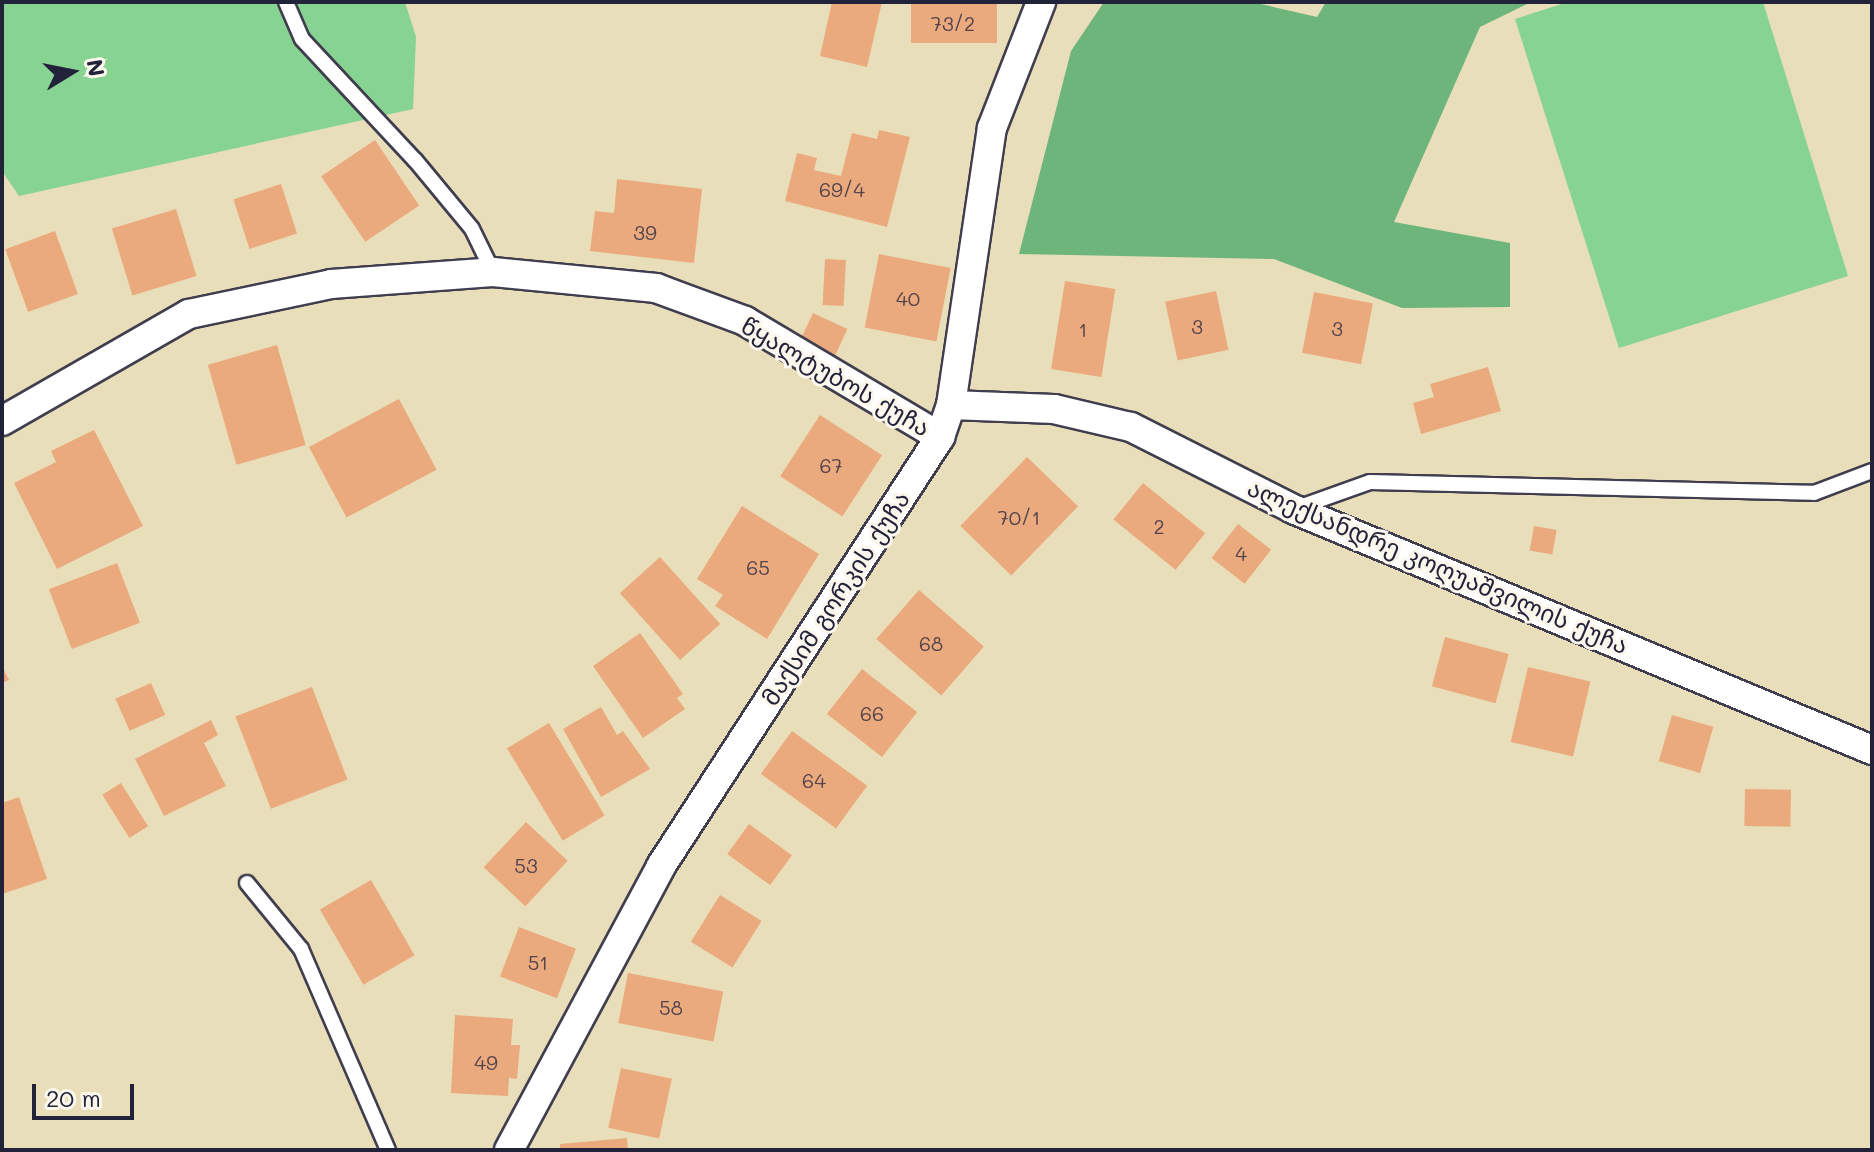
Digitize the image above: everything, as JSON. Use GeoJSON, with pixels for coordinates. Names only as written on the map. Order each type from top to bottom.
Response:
{"type":"FeatureCollection","features":[{"type":"Feature","properties":{"kind":"street","name":"მაქსიმ გორკის ქუჩა"},"geometry":{"type":"LineString","coordinates":[[509,1150],[661,866],[940,437],[951,405],[992,128],[1041,2]]}},
{"type":"Feature","properties":{"kind":"street","name":"წყალტუბოს ქუჩა"},"geometry":{"type":"LineString","coordinates":[[2,421],[189,314],[331,284],[493,272],[656,288],[745,321],[940,437]]}},
{"type":"Feature","properties":{"kind":"street","name":"ალექსანდრე კოღუაშვილის ქუჩა"},"geometry":{"type":"LineString","coordinates":[[951,405],[1054,409],[1131,427],[1293,509],[1872,750]]}},
{"type":"Feature","properties":{"kind":"lane"},"geometry":{"type":"LineString","coordinates":[[286,2],[302,39],[415,160],[472,229],[493,272]]}},
{"type":"Feature","properties":{"kind":"lane"},"geometry":{"type":"LineString","coordinates":[[1293,509],[1370,482],[1814,493],[1872,471]]}},
{"type":"Feature","properties":{"kind":"lane"},"geometry":{"type":"LineString","coordinates":[[247,883],[301,949],[388,1150]]}},
{"type":"Feature","properties":{"kind":"green space"},"geometry":{"type":"Polygon","coordinates":[[[2,2],[405,2],[416,37],[413,109],[19,196],[2,171],[2,2]]]}},
{"type":"Feature","properties":{"kind":"green space"},"geometry":{"type":"Polygon","coordinates":[[[1104,2],[1252,2],[1317,17],[1326,2],[1531,2],[1480,27],[1394,222],[1510,243],[1510,307],[1402,308],[1274,259],[1019,254],[1071,51],[1104,2]]]}},
{"type":"Feature","properties":{"kind":"green space"},"geometry":{"type":"Polygon","coordinates":[[[1568,2],[1763,2],[1848,276],[1619,348],[1515,19],[1568,2]]]}},
{"type":"Feature","properties":{"kind":"building"},"geometry":{"type":"Polygon","coordinates":[[[832,2],[882,2],[867,67],[820,56],[832,2]]]}},
{"type":"Feature","properties":{"kind":"building"},"geometry":{"type":"Polygon","coordinates":[[[911,2],[997,2],[997,43],[911,43],[911,2]]]}},
{"type":"Feature","properties":{"kind":"building"},"geometry":{"type":"Polygon","coordinates":[[[879,130],[910,137],[887,227],[785,201],[797,153],[817,158],[814,170],[841,176],[852,133],[877,139],[879,130]]]}},
{"type":"Feature","properties":{"kind":"building"},"geometry":{"type":"Polygon","coordinates":[[[375,140],[419,205],[365,242],[321,176],[375,140]]]}},
{"type":"Feature","properties":{"kind":"building"},"geometry":{"type":"Polygon","coordinates":[[[617,179],[702,189],[694,263],[590,251],[595,211],[614,213],[617,179]]]}},
{"type":"Feature","properties":{"kind":"building"},"geometry":{"type":"Polygon","coordinates":[[[281,184],[297,233],[250,249],[233,199],[281,184]]]}},
{"type":"Feature","properties":{"kind":"building"},"geometry":{"type":"Polygon","coordinates":[[[176,209],[196,276],[132,296],[112,229],[176,209]]]}},
{"type":"Feature","properties":{"kind":"building"},"geometry":{"type":"Polygon","coordinates":[[[55,231],[78,294],[28,312],[5,249],[55,231]]]}},
{"type":"Feature","properties":{"kind":"building"},"geometry":{"type":"Polygon","coordinates":[[[879,254],[951,268],[936,342],[865,328],[879,254]]]}},
{"type":"Feature","properties":{"kind":"building"},"geometry":{"type":"Polygon","coordinates":[[[825,259],[846,260],[844,306],[823,305],[825,259]]]}},
{"type":"Feature","properties":{"kind":"building"},"geometry":{"type":"Polygon","coordinates":[[[1065,281],[1115,289],[1101,377],[1051,369],[1065,281]]]}},
{"type":"Feature","properties":{"kind":"building"},"geometry":{"type":"Polygon","coordinates":[[[1216,291],[1228,350],[1178,361],[1165,302],[1216,291]]]}},
{"type":"Feature","properties":{"kind":"building"},"geometry":{"type":"Polygon","coordinates":[[[1314,292],[1373,303],[1361,364],[1302,353],[1314,292]]]}},
{"type":"Feature","properties":{"kind":"building"},"geometry":{"type":"Polygon","coordinates":[[[813,313],[847,329],[834,357],[800,341],[813,313]]]}},
{"type":"Feature","properties":{"kind":"building"},"geometry":{"type":"Polygon","coordinates":[[[277,345],[306,445],[236,465],[208,365],[277,345]]]}},
{"type":"Feature","properties":{"kind":"building"},"geometry":{"type":"Polygon","coordinates":[[[1488,367],[1501,411],[1421,434],[1413,403],[1434,397],[1430,384],[1488,367]]]}},
{"type":"Feature","properties":{"kind":"building"},"geometry":{"type":"Polygon","coordinates":[[[399,399],[437,470],[346,518],[309,447],[399,399]]]}},
{"type":"Feature","properties":{"kind":"building"},"geometry":{"type":"Polygon","coordinates":[[[820,415],[882,455],[842,517],[780,476],[820,415]]]}},
{"type":"Feature","properties":{"kind":"building"},"geometry":{"type":"Polygon","coordinates":[[[94,430],[143,526],[57,569],[14,483],[56,462],[51,451],[94,430]]]}},
{"type":"Feature","properties":{"kind":"building"},"geometry":{"type":"Polygon","coordinates":[[[1027,457],[1078,506],[1011,575],[960,526],[1027,457]]]}},
{"type":"Feature","properties":{"kind":"building"},"geometry":{"type":"Polygon","coordinates":[[[1143,483],[1205,533],[1176,570],[1113,520],[1143,483]]]}},
{"type":"Feature","properties":{"kind":"building"},"geometry":{"type":"Polygon","coordinates":[[[742,506],[819,554],[767,639],[715,606],[723,595],[697,579],[742,506]]]}},
{"type":"Feature","properties":{"kind":"building"},"geometry":{"type":"Polygon","coordinates":[[[1238,524],[1271,550],[1245,584],[1212,558],[1238,524]]]}},
{"type":"Feature","properties":{"kind":"building"},"geometry":{"type":"Polygon","coordinates":[[[1534,526],[1557,530],[1552,555],[1530,551],[1534,526]]]}},
{"type":"Feature","properties":{"kind":"building"},"geometry":{"type":"Polygon","coordinates":[[[660,557],[720,624],[680,660],[620,593],[660,557]]]}},
{"type":"Feature","properties":{"kind":"building"},"geometry":{"type":"Polygon","coordinates":[[[117,563],[140,623],[72,649],[49,589],[117,563]]]}},
{"type":"Feature","properties":{"kind":"building"},"geometry":{"type":"Polygon","coordinates":[[[919,590],[984,646],[941,695],[876,639],[919,590]]]}},
{"type":"Feature","properties":{"kind":"building"},"geometry":{"type":"Polygon","coordinates":[[[640,633],[683,694],[677,698],[685,709],[643,738],[593,666],[640,633]]]}},
{"type":"Feature","properties":{"kind":"building"},"geometry":{"type":"Polygon","coordinates":[[[1445,637],[1509,654],[1496,703],[1432,686],[1445,637]]]}},
{"type":"Feature","properties":{"kind":"building"},"geometry":{"type":"Polygon","coordinates":[[[2,666],[9,680],[2,683],[2,666]]]}},
{"type":"Feature","properties":{"kind":"building"},"geometry":{"type":"Polygon","coordinates":[[[1528,667],[1590,681],[1573,756],[1511,742],[1528,667]]]}},
{"type":"Feature","properties":{"kind":"building"},"geometry":{"type":"Polygon","coordinates":[[[862,669],[917,712],[882,757],[827,714],[862,669]]]}},
{"type":"Feature","properties":{"kind":"building"},"geometry":{"type":"Polygon","coordinates":[[[151,683],[165,715],[130,731],[115,699],[151,683]]]}},
{"type":"Feature","properties":{"kind":"building"},"geometry":{"type":"Polygon","coordinates":[[[312,687],[347,779],[271,809],[235,716],[312,687]]]}},
{"type":"Feature","properties":{"kind":"building"},"geometry":{"type":"Polygon","coordinates":[[[601,707],[617,735],[623,731],[650,769],[601,797],[563,729],[601,707]]]}},
{"type":"Feature","properties":{"kind":"building"},"geometry":{"type":"Polygon","coordinates":[[[1672,715],[1713,727],[1700,773],[1659,761],[1672,715]]]}},
{"type":"Feature","properties":{"kind":"building"},"geometry":{"type":"Polygon","coordinates":[[[211,720],[218,735],[204,743],[226,786],[164,816],[135,759],[211,720]]]}},
{"type":"Feature","properties":{"kind":"building"},"geometry":{"type":"Polygon","coordinates":[[[549,723],[605,816],[563,841],[507,748],[549,723]]]}},
{"type":"Feature","properties":{"kind":"building"},"geometry":{"type":"Polygon","coordinates":[[[792,731],[867,786],[836,829],[761,774],[792,731]]]}},
{"type":"Feature","properties":{"kind":"building"},"geometry":{"type":"Polygon","coordinates":[[[121,783],[148,826],[129,838],[102,795],[121,783]]]}},
{"type":"Feature","properties":{"kind":"building"},"geometry":{"type":"Polygon","coordinates":[[[1745,789],[1791,790],[1790,827],[1744,826],[1745,789]]]}},
{"type":"Feature","properties":{"kind":"building"},"geometry":{"type":"Polygon","coordinates":[[[19,797],[47,879],[2,894],[2,803],[19,797]]]}},
{"type":"Feature","properties":{"kind":"building"},"geometry":{"type":"Polygon","coordinates":[[[526,822],[568,861],[525,906],[484,867],[526,822]]]}},
{"type":"Feature","properties":{"kind":"building"},"geometry":{"type":"Polygon","coordinates":[[[749,824],[792,855],[770,885],[727,854],[749,824]]]}},
{"type":"Feature","properties":{"kind":"building"},"geometry":{"type":"Polygon","coordinates":[[[371,880],[414,955],[363,985],[320,910],[371,880]]]}},
{"type":"Feature","properties":{"kind":"building"},"geometry":{"type":"Polygon","coordinates":[[[720,895],[762,921],[732,968],[691,942],[720,895]]]}},
{"type":"Feature","properties":{"kind":"building"},"geometry":{"type":"Polygon","coordinates":[[[519,927],[576,949],[557,998],[500,976],[519,927]]]}},
{"type":"Feature","properties":{"kind":"building"},"geometry":{"type":"Polygon","coordinates":[[[628,973],[723,992],[713,1042],[618,1023],[628,973]]]}},
{"type":"Feature","properties":{"kind":"building"},"geometry":{"type":"Polygon","coordinates":[[[455,1015],[513,1019],[511,1045],[520,1045],[517,1079],[509,1078],[508,1096],[451,1093],[455,1015]]]}},
{"type":"Feature","properties":{"kind":"building"},"geometry":{"type":"Polygon","coordinates":[[[621,1068],[672,1079],[659,1138],[608,1128],[621,1068]]]}},
{"type":"Feature","properties":{"kind":"building"},"geometry":{"type":"Polygon","coordinates":[[[627,1138],[628,1150],[560,1150],[560,1144],[627,1138]]]}}]}
